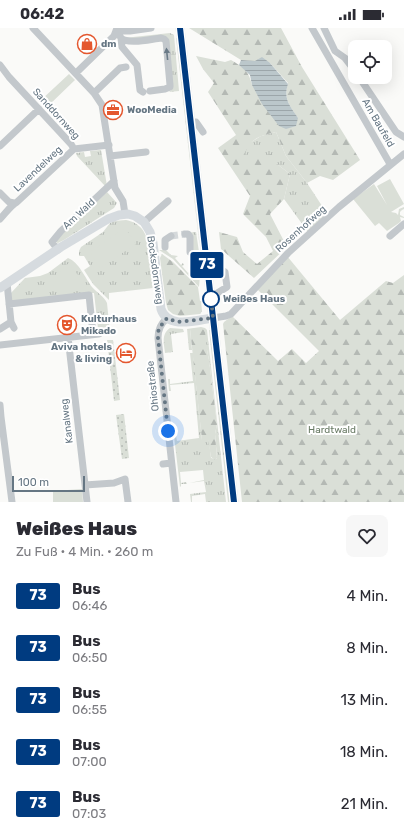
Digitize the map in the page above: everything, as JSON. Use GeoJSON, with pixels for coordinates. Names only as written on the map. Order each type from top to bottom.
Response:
{"type":"FeatureCollection","features":[{"type":"Feature","properties":{"kind":"main road"},"geometry":{"type":"LineString","coordinates":[[180,28],[234,502]]}},
{"type":"Feature","properties":{"kind":"main road","name":"Bocksdornweg"},"geometry":{"type":"LineString","coordinates":[[125,214],[134,216],[144,222],[152,236],[161,309],[164,315],[167,318],[177,322],[213,318]]}},
{"type":"Feature","properties":{"kind":"main road","name":"Am Wald"},"geometry":{"type":"LineString","coordinates":[[4,285],[108,219],[125,214]]}},
{"type":"Feature","properties":{"kind":"street"},"geometry":{"type":"LineString","coordinates":[[33,28],[94,93],[102,105],[114,181],[118,195],[123,201],[125,214]]}},
{"type":"Feature","properties":{"kind":"street"},"geometry":{"type":"LineString","coordinates":[[117,29],[130,31],[151,28]]}},
{"type":"Feature","properties":{"kind":"street","name":"Am Baufeld"},"geometry":{"type":"LineString","coordinates":[[312,28],[390,164]]}},
{"type":"Feature","properties":{"kind":"street"},"geometry":{"type":"LineString","coordinates":[[324,28],[335,51],[348,62]]}},
{"type":"Feature","properties":{"kind":"street"},"geometry":{"type":"LineString","coordinates":[[76,73],[114,36],[117,29]]}},
{"type":"Feature","properties":{"kind":"street"},"geometry":{"type":"LineString","coordinates":[[117,29],[121,38],[122,47],[136,62],[140,78],[140,90],[147,91],[168,88],[170,85],[167,83],[165,40],[161,38],[128,42],[121,38]]}},
{"type":"Feature","properties":{"kind":"street"},"geometry":{"type":"LineString","coordinates":[[94,93],[120,68],[126,68]]}},
{"type":"Feature","properties":{"kind":"street","name":"Sanddornweg"},"geometry":{"type":"LineString","coordinates":[[1,70],[39,109],[74,149],[108,145]]}},
{"type":"Feature","properties":{"kind":"street"},"geometry":{"type":"LineString","coordinates":[[364,84],[396,132],[404,137]]}},
{"type":"Feature","properties":{"kind":"street"},"geometry":{"type":"LineString","coordinates":[[0,146],[39,109]]}},
{"type":"Feature","properties":{"kind":"street"},"geometry":{"type":"LineString","coordinates":[[191,122],[196,122],[203,132]]}},
{"type":"Feature","properties":{"kind":"street","name":"Lavendelweg"},"geometry":{"type":"LineString","coordinates":[[0,220],[14,204],[74,149]]}},
{"type":"Feature","properties":{"kind":"street"},"geometry":{"type":"LineString","coordinates":[[110,156],[146,152]]}},
{"type":"Feature","properties":{"kind":"street","name":"Rosenhofweg"},"geometry":{"type":"LineString","coordinates":[[213,318],[226,316],[232,312],[288,253],[390,164],[404,154]]}},
{"type":"Feature","properties":{"kind":"street","name":"Am Wald"},"geometry":{"type":"LineString","coordinates":[[58,250],[52,242],[61,231],[114,181]]}},
{"type":"Feature","properties":{"kind":"street"},"geometry":{"type":"LineString","coordinates":[[0,193],[9,202],[14,204]]}},
{"type":"Feature","properties":{"kind":"street","name":"Bocksdornweg"},"geometry":{"type":"LineString","coordinates":[[144,222],[168,201]]}},
{"type":"Feature","properties":{"kind":"street"},"geometry":{"type":"LineString","coordinates":[[390,236],[404,224]]}},
{"type":"Feature","properties":{"kind":"street"},"geometry":{"type":"LineString","coordinates":[[185,234],[188,234],[190,237],[190,252]]}},
{"type":"Feature","properties":{"kind":"street"},"geometry":{"type":"LineString","coordinates":[[165,247],[165,240],[171,236]]}},
{"type":"Feature","properties":{"kind":"street"},"geometry":{"type":"LineString","coordinates":[[207,261],[226,272],[227,287],[211,297]]}},
{"type":"Feature","properties":{"kind":"street"},"geometry":{"type":"LineString","coordinates":[[0,329],[12,325],[4,285]]}},
{"type":"Feature","properties":{"kind":"street"},"geometry":{"type":"LineString","coordinates":[[0,345],[96,334],[89,295],[9,304]]}},
{"type":"Feature","properties":{"kind":"street","name":"Ohiostraße"},"geometry":{"type":"LineString","coordinates":[[167,318],[160,327],[158,338],[176,502]]}},
{"type":"Feature","properties":{"kind":"street","name":"Kanalweg"},"geometry":{"type":"LineString","coordinates":[[68,337],[87,502]]}},
{"type":"Feature","properties":{"kind":"street"},"geometry":{"type":"LineString","coordinates":[[0,406],[3,458],[12,502]]}},
{"type":"Feature","properties":{"kind":"street"},"geometry":{"type":"LineString","coordinates":[[163,464],[171,463]]}},
{"type":"Feature","properties":{"kind":"street"},"geometry":{"type":"LineString","coordinates":[[85,486],[125,479],[128,502]]}},
{"type":"Feature","properties":{"kind":"green space"},"geometry":{"type":"Polygon","coordinates":[[[189,28],[281,28],[302,67],[360,160],[333,180],[320,176],[307,183],[286,156],[276,132],[258,137],[251,143],[245,152],[243,159],[272,154],[277,164],[290,174],[284,199],[270,214],[287,247],[254,278],[221,249],[219,232],[237,237],[243,252],[257,264],[273,251],[266,237],[243,214],[250,196],[218,148],[236,135],[208,92],[214,83],[203,69],[196,56],[225,62],[231,60],[242,67],[251,80],[252,85],[298,118],[288,102],[286,94],[288,83],[270,63],[241,60],[189,28]]]}},
{"type":"Feature","properties":{"kind":"green space"},"geometry":{"type":"Polygon","coordinates":[[[170,33],[174,35],[179,91],[169,92],[173,88],[168,41],[124,38],[170,33]]]}},
{"type":"Feature","properties":{"kind":"green space"},"geometry":{"type":"Polygon","coordinates":[[[177,38],[200,247],[199,241],[177,38]]]}},
{"type":"Feature","properties":{"kind":"green space"},"geometry":{"type":"Polygon","coordinates":[[[69,74],[75,80],[47,107],[40,101],[69,74]]]}},
{"type":"Feature","properties":{"kind":"green space"},"geometry":{"type":"Polygon","coordinates":[[[276,132],[286,156],[307,183],[328,215],[308,232],[284,199],[290,174],[277,164],[242,159],[248,144],[261,136],[276,132]]]}},
{"type":"Feature","properties":{"kind":"green space"},"geometry":{"type":"Polygon","coordinates":[[[101,150],[107,186],[105,186],[77,156],[76,153],[84,152],[85,157],[91,156],[90,151],[101,150]]]}},
{"type":"Feature","properties":{"kind":"green space"},"geometry":{"type":"Polygon","coordinates":[[[390,179],[404,204],[391,212],[398,215],[399,209],[404,207],[404,209],[400,212],[400,215],[404,218],[400,217],[401,221],[387,231],[379,223],[375,226],[353,199],[374,184],[387,205],[377,186],[390,179]]]}},
{"type":"Feature","properties":{"kind":"green space"},"geometry":{"type":"Polygon","coordinates":[[[107,192],[117,203],[114,208],[64,240],[58,243],[55,242],[57,238],[107,192]]]}},
{"type":"Feature","properties":{"kind":"green space"},"geometry":{"type":"Polygon","coordinates":[[[126,220],[139,226],[148,241],[153,288],[109,293],[109,300],[93,284],[84,270],[90,266],[84,256],[79,256],[79,251],[81,247],[103,232],[110,223],[114,221],[126,220]]]}},
{"type":"Feature","properties":{"kind":"green space"},"geometry":{"type":"Polygon","coordinates":[[[125,228],[136,244],[100,268],[90,252],[125,228]]]}},
{"type":"Feature","properties":{"kind":"green space"},"geometry":{"type":"Polygon","coordinates":[[[196,232],[201,265],[199,287],[173,259],[159,250],[166,250],[171,255],[178,256],[175,258],[181,265],[183,263],[184,265],[182,266],[188,273],[194,268],[198,267],[196,252],[193,252],[185,233],[196,232]]]}},
{"type":"Feature","properties":{"kind":"green space"},"geometry":{"type":"Polygon","coordinates":[[[162,254],[173,262],[198,287],[202,311],[200,314],[180,316],[173,314],[168,310],[160,258],[162,254]]]}},
{"type":"Feature","properties":{"kind":"green space","name":"Hardtwald"},"geometry":{"type":"Polygon","coordinates":[[[287,256],[340,320],[386,281],[393,283],[404,275],[404,502],[242,502],[223,324],[232,316],[278,361],[292,349],[306,363],[319,351],[257,289],[287,256]]]}},
{"type":"Feature","properties":{"kind":"green space"},"geometry":{"type":"Polygon","coordinates":[[[68,258],[75,263],[92,287],[106,301],[110,332],[99,333],[96,331],[95,328],[98,328],[94,293],[11,302],[10,294],[25,278],[40,276],[48,273],[68,258]]]}},
{"type":"Feature","properties":{"kind":"green space"},"geometry":{"type":"Polygon","coordinates":[[[68,264],[78,275],[83,275],[86,279],[80,286],[59,292],[50,291],[64,266],[68,264]]]}},
{"type":"Feature","properties":{"kind":"green space"},"geometry":{"type":"Polygon","coordinates":[[[201,327],[207,330],[226,502],[206,502],[205,494],[192,496],[191,502],[190,494],[206,492],[204,481],[189,483],[204,480],[203,470],[180,472],[181,483],[186,482],[187,484],[181,484],[180,487],[174,436],[176,436],[177,441],[199,438],[194,383],[170,385],[171,391],[169,391],[168,379],[170,379],[170,384],[193,381],[190,353],[193,353],[202,440],[208,440],[209,442],[211,458],[217,458],[215,434],[217,424],[207,350],[190,329],[192,350],[189,350],[187,329],[201,327]]]}},
{"type":"Feature","properties":{"kind":"green space"},"geometry":{"type":"Polygon","coordinates":[[[170,328],[183,329],[184,332],[171,334],[173,352],[165,353],[164,336],[170,328]]]}},
{"type":"Feature","properties":{"kind":"green space"},"geometry":{"type":"Polygon","coordinates":[[[200,328],[205,332],[217,424],[215,434],[217,458],[215,460],[211,457],[208,440],[202,440],[190,329],[200,328]]]}},
{"type":"Feature","properties":{"kind":"green space"},"geometry":{"type":"Polygon","coordinates":[[[210,330],[230,502],[228,502],[210,330]]]}},
{"type":"Feature","properties":{"kind":"green space"},"geometry":{"type":"Polygon","coordinates":[[[107,340],[113,340],[120,400],[114,401],[107,340]]]}},
{"type":"Feature","properties":{"kind":"green space"},"geometry":{"type":"Polygon","coordinates":[[[124,414],[129,458],[122,459],[116,415],[124,414]]]}},
{"type":"Feature","properties":{"kind":"green space"},"geometry":{"type":"Polygon","coordinates":[[[82,489],[83,502],[53,502],[53,491],[82,489]]]}},
{"type":"Feature","properties":{"kind":"shaded area"},"geometry":{"type":"Polygon","coordinates":[[[262,57],[270,63],[288,84],[286,94],[290,106],[298,118],[296,126],[286,129],[279,126],[262,104],[252,85],[250,75],[239,65],[241,60],[255,61],[262,57]]]}},
{"type":"Feature","properties":{"kind":"tunnel"},"geometry":{"type":"LineString","coordinates":[[171,236],[185,234]]}},
{"type":"Feature","properties":{"kind":"bus line","name":"73"},"geometry":{"type":"LineString","coordinates":[[180,28],[234,502]]}},
{"type":"Feature","properties":{"kind":"place","name":"dm"},"geometry":{"type":"Point","coordinates":[87,44]}},
{"type":"Feature","properties":{"kind":"place","name":"WooMedia"},"geometry":{"type":"Point","coordinates":[113,110]}},
{"type":"Feature","properties":{"kind":"place","name":"Weißes Haus"},"geometry":{"type":"Point","coordinates":[211,299]}},
{"type":"Feature","properties":{"kind":"place","name":"Kulturhaus Mikado"},"geometry":{"type":"Point","coordinates":[67,325]}},
{"type":"Feature","properties":{"kind":"place","name":"Aviva hotels & living"},"geometry":{"type":"Point","coordinates":[126,353]}},
{"type":"Feature","properties":{"kind":"route"},"geometry":{"type":"LineString","coordinates":[[168,431],[158,332],[167,318],[177,322],[213,318],[211,297],[211,299]]}}]}
